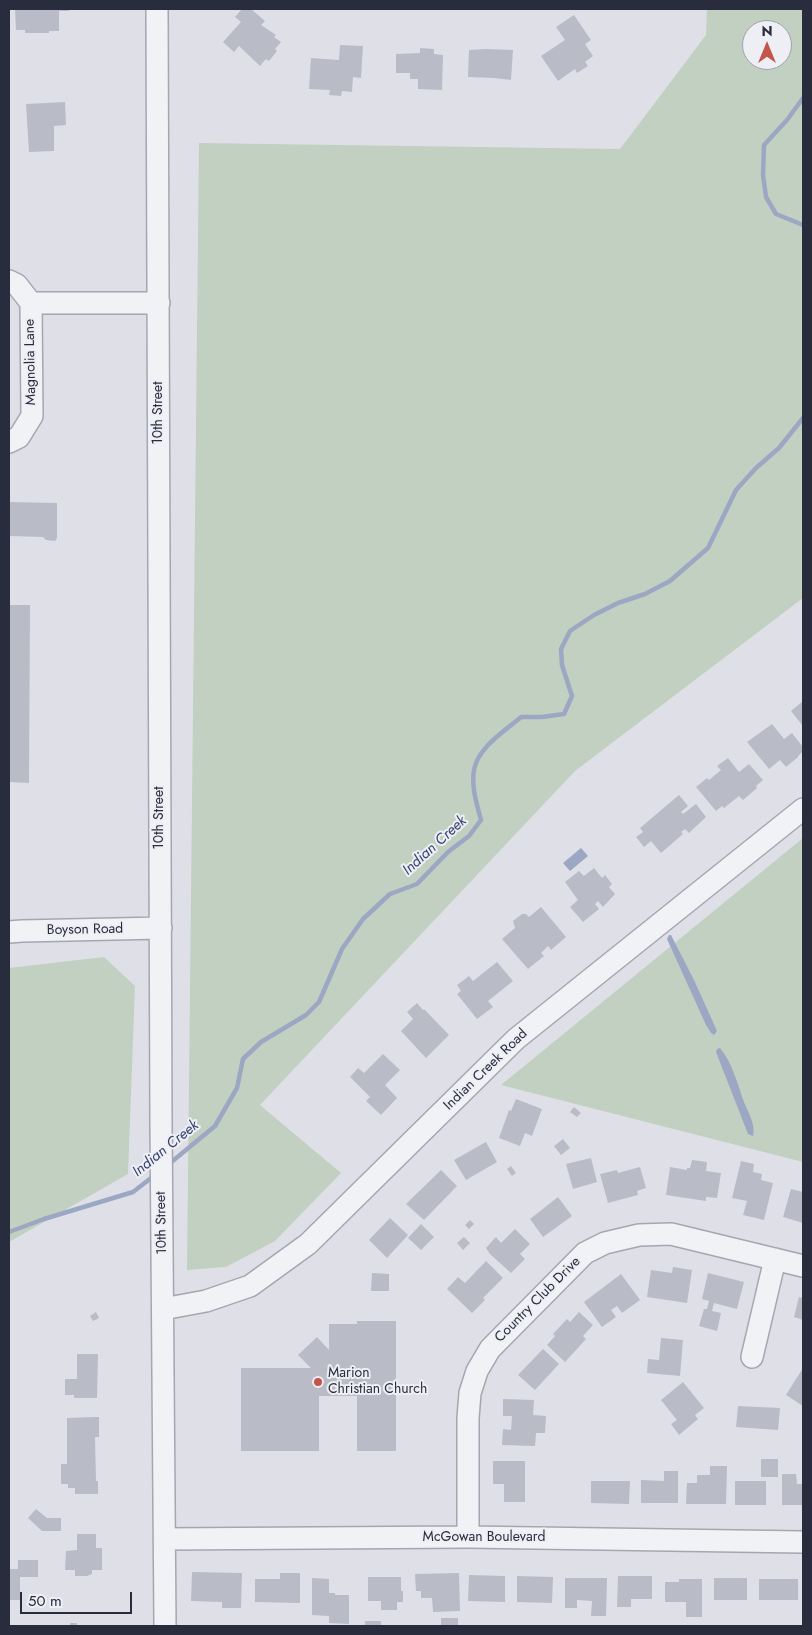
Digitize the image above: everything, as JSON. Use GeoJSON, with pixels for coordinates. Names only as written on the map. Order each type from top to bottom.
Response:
{"type":"FeatureCollection","features":[{"type":"Feature","properties":{"kind":"street","name":"10th Street"},"geometry":{"type":"LineString","coordinates":[[157,9],[161,1225],[165,1626]]}},
{"type":"Feature","properties":{"kind":"street","name":"Magnolia Lane"},"geometry":{"type":"LineString","coordinates":[[9,281],[17,285],[31,303],[32,416],[19,437],[9,442]]}},
{"type":"Feature","properties":{"kind":"street","name":"Magnolia Lane"},"geometry":{"type":"LineString","coordinates":[[31,303],[159,303]]}},
{"type":"Feature","properties":{"kind":"street","name":"Indian Creek Road"},"geometry":{"type":"LineString","coordinates":[[163,1309],[206,1300],[250,1286],[308,1244],[516,1039],[803,809]]}},
{"type":"Feature","properties":{"kind":"street","name":"Boyson Road"},"geometry":{"type":"LineString","coordinates":[[9,932],[22,930],[161,928]]}},
{"type":"Feature","properties":{"kind":"street","name":"Country Club Drive"},"geometry":{"type":"LineString","coordinates":[[468,1537],[468,1418],[470,1393],[477,1371],[490,1349],[585,1253],[605,1244],[638,1235],[671,1234],[803,1266]]}},
{"type":"Feature","properties":{"kind":"street"},"geometry":{"type":"LineString","coordinates":[[752,1357],[775,1259]]}},
{"type":"Feature","properties":{"kind":"street","name":"McGowan Boulevard"},"geometry":{"type":"LineString","coordinates":[[164,1539],[468,1537],[803,1542]]}},
{"type":"Feature","properties":{"kind":"green space"},"geometry":{"type":"Polygon","coordinates":[[[707,9],[803,9],[803,598],[575,771],[260,1105],[341,1173],[275,1241],[226,1267],[187,1270],[199,143],[620,149],[706,35],[707,9]]]}},
{"type":"Feature","properties":{"kind":"green space"},"geometry":{"type":"Polygon","coordinates":[[[803,838],[803,1162],[501,1085],[803,838]]]}},
{"type":"Feature","properties":{"kind":"green space"},"geometry":{"type":"Polygon","coordinates":[[[104,957],[135,986],[128,1174],[9,1242],[9,968],[104,957]]]}},
{"type":"Feature","properties":{"kind":"water"},"geometry":{"type":"Polygon","coordinates":[[[581,848],[588,856],[570,871],[563,863],[581,848]]]}},
{"type":"Feature","properties":{"kind":"water"},"geometry":{"type":"Polygon","coordinates":[[[671,935],[694,980],[717,1031],[714,1035],[706,1025],[667,939],[671,935]]]}},
{"type":"Feature","properties":{"kind":"water"},"geometry":{"type":"Polygon","coordinates":[[[720,1048],[731,1067],[751,1119],[753,1136],[748,1134],[716,1052],[720,1048]]]}},
{"type":"Feature","properties":{"kind":"building"},"geometry":{"type":"Polygon","coordinates":[[[15,9],[69,9],[69,11],[59,11],[59,31],[25,33],[25,30],[16,30],[15,9]]]}},
{"type":"Feature","properties":{"kind":"building"},"geometry":{"type":"Polygon","coordinates":[[[242,9],[251,9],[265,21],[261,25],[276,35],[274,37],[281,42],[269,61],[266,59],[260,66],[239,46],[234,52],[223,42],[241,22],[235,17],[242,9]]]}},
{"type":"Feature","properties":{"kind":"building"},"geometry":{"type":"Polygon","coordinates":[[[574,15],[591,40],[585,44],[593,56],[585,62],[588,66],[577,73],[575,69],[558,81],[541,56],[565,40],[556,27],[574,15]]]}},
{"type":"Feature","properties":{"kind":"building"},"geometry":{"type":"Polygon","coordinates":[[[340,45],[363,46],[361,78],[353,77],[352,92],[342,91],[341,96],[329,95],[330,90],[309,89],[311,58],[339,60],[340,45]]]}},
{"type":"Feature","properties":{"kind":"building"},"geometry":{"type":"Polygon","coordinates":[[[420,48],[434,49],[434,54],[443,55],[442,90],[418,89],[418,79],[410,79],[410,73],[396,73],[396,54],[420,53],[420,48]]]}},
{"type":"Feature","properties":{"kind":"building"},"geometry":{"type":"Polygon","coordinates":[[[469,50],[513,50],[511,80],[468,77],[469,50]]]}},
{"type":"Feature","properties":{"kind":"building"},"geometry":{"type":"Polygon","coordinates":[[[65,102],[66,125],[54,126],[54,151],[29,152],[26,104],[65,102]]]}},
{"type":"Feature","properties":{"kind":"building"},"geometry":{"type":"Polygon","coordinates":[[[9,502],[57,503],[57,538],[55,541],[46,540],[43,537],[9,536],[9,502]]]}},
{"type":"Feature","properties":{"kind":"building"},"geometry":{"type":"Polygon","coordinates":[[[9,605],[30,605],[29,783],[9,782],[9,605]]]}},
{"type":"Feature","properties":{"kind":"building"},"geometry":{"type":"Polygon","coordinates":[[[803,701],[803,726],[791,711],[803,701]]]}},
{"type":"Feature","properties":{"kind":"building"},"geometry":{"type":"Polygon","coordinates":[[[772,724],[784,739],[792,733],[803,747],[803,751],[798,757],[786,767],[780,760],[769,769],[747,742],[772,724]]]}},
{"type":"Feature","properties":{"kind":"building"},"geometry":{"type":"Polygon","coordinates":[[[728,758],[739,772],[749,764],[763,780],[743,800],[739,796],[724,808],[722,806],[716,811],[696,787],[707,778],[709,780],[721,770],[717,766],[728,758]]]}},
{"type":"Feature","properties":{"kind":"building"},"geometry":{"type":"Polygon","coordinates":[[[679,795],[688,806],[681,812],[683,814],[696,804],[706,817],[689,833],[685,829],[681,832],[683,834],[661,853],[651,841],[644,847],[636,837],[643,832],[640,828],[679,795]]]}},
{"type":"Feature","properties":{"kind":"building"},"geometry":{"type":"Polygon","coordinates":[[[594,868],[602,878],[605,875],[612,884],[609,887],[615,894],[603,907],[598,901],[595,904],[599,909],[583,922],[570,907],[578,900],[565,882],[579,871],[584,876],[594,868]]]}},
{"type":"Feature","properties":{"kind":"building"},"geometry":{"type":"Polygon","coordinates":[[[541,907],[566,937],[551,950],[548,946],[541,953],[544,956],[528,969],[502,939],[515,928],[513,921],[522,914],[526,914],[529,917],[541,907]]]}},
{"type":"Feature","properties":{"kind":"building"},"geometry":{"type":"Polygon","coordinates":[[[497,962],[513,981],[488,1001],[493,1007],[477,1019],[457,994],[461,991],[457,985],[469,976],[473,981],[497,962]]]}},
{"type":"Feature","properties":{"kind":"building"},"geometry":{"type":"Polygon","coordinates":[[[417,1003],[449,1035],[426,1058],[401,1031],[413,1019],[407,1012],[417,1003]]]}},
{"type":"Feature","properties":{"kind":"building"},"geometry":{"type":"Polygon","coordinates":[[[383,1054],[400,1070],[385,1085],[397,1098],[381,1115],[366,1101],[370,1097],[350,1077],[358,1068],[364,1073],[383,1054]]]}},
{"type":"Feature","properties":{"kind":"building"},"geometry":{"type":"Polygon","coordinates":[[[516,1099],[542,1109],[532,1136],[525,1133],[520,1146],[499,1138],[509,1110],[511,1111],[516,1099]]]}},
{"type":"Feature","properties":{"kind":"building"},"geometry":{"type":"Polygon","coordinates":[[[574,1107],[581,1113],[577,1117],[570,1112],[574,1107]]]}},
{"type":"Feature","properties":{"kind":"building"},"geometry":{"type":"Polygon","coordinates":[[[563,1139],[570,1148],[561,1155],[554,1146],[563,1139]]]}},
{"type":"Feature","properties":{"kind":"building"},"geometry":{"type":"Polygon","coordinates":[[[486,1142],[497,1162],[466,1180],[454,1160],[486,1142]]]}},
{"type":"Feature","properties":{"kind":"building"},"geometry":{"type":"Polygon","coordinates":[[[591,1158],[597,1182],[573,1189],[566,1164],[591,1158]]]}},
{"type":"Feature","properties":{"kind":"building"},"geometry":{"type":"Polygon","coordinates":[[[692,1160],[707,1162],[706,1171],[721,1173],[717,1198],[706,1197],[706,1201],[666,1195],[670,1167],[687,1170],[687,1168],[690,1168],[692,1160]]]}},
{"type":"Feature","properties":{"kind":"building"},"geometry":{"type":"Polygon","coordinates":[[[741,1161],[754,1164],[753,1172],[762,1174],[761,1180],[773,1183],[764,1220],[743,1215],[747,1201],[732,1198],[741,1161]]]}},
{"type":"Feature","properties":{"kind":"building"},"geometry":{"type":"Polygon","coordinates":[[[511,1166],[516,1173],[512,1176],[507,1169],[511,1166]]]}},
{"type":"Feature","properties":{"kind":"building"},"geometry":{"type":"Polygon","coordinates":[[[640,1167],[646,1188],[637,1191],[638,1195],[608,1203],[600,1174],[617,1170],[618,1173],[640,1167]]]}},
{"type":"Feature","properties":{"kind":"building"},"geometry":{"type":"Polygon","coordinates":[[[441,1170],[457,1186],[424,1220],[406,1204],[441,1170]]]}},
{"type":"Feature","properties":{"kind":"building"},"geometry":{"type":"Polygon","coordinates":[[[791,1189],[803,1192],[803,1223],[783,1217],[791,1189]]]}},
{"type":"Feature","properties":{"kind":"building"},"geometry":{"type":"Polygon","coordinates":[[[558,1197],[572,1216],[543,1237],[530,1219],[558,1197]]]}},
{"type":"Feature","properties":{"kind":"building"},"geometry":{"type":"Polygon","coordinates":[[[390,1218],[408,1235],[387,1258],[369,1240],[390,1218]]]}},
{"type":"Feature","properties":{"kind":"building"},"geometry":{"type":"Polygon","coordinates":[[[470,1220],[474,1224],[469,1229],[465,1225],[470,1220]]]}},
{"type":"Feature","properties":{"kind":"building"},"geometry":{"type":"Polygon","coordinates":[[[421,1224],[434,1237],[421,1250],[408,1238],[421,1224]]]}},
{"type":"Feature","properties":{"kind":"building"},"geometry":{"type":"Polygon","coordinates":[[[515,1229],[530,1244],[520,1254],[525,1259],[511,1273],[486,1248],[496,1237],[501,1243],[515,1229]]]}},
{"type":"Feature","properties":{"kind":"building"},"geometry":{"type":"Polygon","coordinates":[[[464,1237],[470,1243],[463,1250],[457,1243],[464,1237]]]}},
{"type":"Feature","properties":{"kind":"building"},"geometry":{"type":"Polygon","coordinates":[[[486,1261],[503,1278],[483,1298],[485,1300],[472,1313],[447,1289],[458,1277],[465,1283],[486,1261]]]}},
{"type":"Feature","properties":{"kind":"building"},"geometry":{"type":"Polygon","coordinates":[[[673,1267],[692,1270],[687,1303],[647,1297],[651,1270],[672,1273],[673,1267]]]}},
{"type":"Feature","properties":{"kind":"building"},"geometry":{"type":"Polygon","coordinates":[[[372,1273],[389,1274],[389,1291],[371,1291],[372,1273]]]}},
{"type":"Feature","properties":{"kind":"building"},"geometry":{"type":"Polygon","coordinates":[[[708,1273],[744,1282],[737,1309],[714,1303],[712,1311],[721,1313],[717,1331],[699,1326],[704,1309],[707,1309],[709,1301],[702,1299],[708,1273]]]}},
{"type":"Feature","properties":{"kind":"building"},"geometry":{"type":"Polygon","coordinates":[[[621,1274],[640,1300],[622,1313],[617,1306],[611,1310],[616,1317],[602,1327],[584,1302],[621,1274]]]}},
{"type":"Feature","properties":{"kind":"building"},"geometry":{"type":"Polygon","coordinates":[[[799,1297],[803,1298],[803,1320],[794,1317],[799,1297]]]}},
{"type":"Feature","properties":{"kind":"building"},"geometry":{"type":"Polygon","coordinates":[[[96,1312],[99,1318],[93,1321],[90,1316],[96,1312]]]}},
{"type":"Feature","properties":{"kind":"building"},"geometry":{"type":"Polygon","coordinates":[[[579,1312],[593,1325],[583,1336],[586,1339],[565,1362],[547,1345],[555,1336],[553,1334],[567,1319],[570,1322],[579,1312]]]}},
{"type":"Feature","properties":{"kind":"building","name":"Marion Christian Church"},"geometry":{"type":"Polygon","coordinates":[[[357,1321],[396,1321],[396,1451],[357,1451],[357,1396],[319,1396],[319,1451],[241,1451],[241,1368],[311,1368],[298,1355],[317,1337],[329,1350],[329,1324],[357,1324],[357,1321]]]}},
{"type":"Feature","properties":{"kind":"building"},"geometry":{"type":"Polygon","coordinates":[[[661,1338],[683,1340],[680,1376],[647,1373],[648,1359],[659,1360],[661,1338]]]}},
{"type":"Feature","properties":{"kind":"building"},"geometry":{"type":"Polygon","coordinates":[[[543,1349],[559,1364],[535,1390],[518,1375],[543,1349]]]}},
{"type":"Feature","properties":{"kind":"building"},"geometry":{"type":"Polygon","coordinates":[[[77,1354],[98,1354],[97,1398],[74,1398],[74,1395],[65,1395],[65,1379],[77,1379],[77,1354]]]}},
{"type":"Feature","properties":{"kind":"building"},"geometry":{"type":"Polygon","coordinates":[[[803,1368],[803,1406],[786,1395],[803,1368]]]}},
{"type":"Feature","properties":{"kind":"building"},"geometry":{"type":"Polygon","coordinates":[[[683,1382],[704,1408],[695,1415],[698,1419],[679,1435],[671,1424],[677,1420],[661,1400],[683,1382]]]}},
{"type":"Feature","properties":{"kind":"building"},"geometry":{"type":"Polygon","coordinates":[[[503,1399],[534,1400],[533,1415],[546,1416],[545,1433],[536,1433],[535,1446],[502,1445],[503,1429],[511,1430],[512,1416],[503,1416],[503,1399]]]}},
{"type":"Feature","properties":{"kind":"building"},"geometry":{"type":"Polygon","coordinates":[[[738,1406],[780,1408],[778,1430],[736,1427],[738,1406]]]}},
{"type":"Feature","properties":{"kind":"building"},"geometry":{"type":"Polygon","coordinates":[[[99,1417],[99,1437],[95,1437],[98,1494],[75,1494],[75,1488],[68,1488],[68,1484],[61,1484],[61,1464],[67,1464],[67,1418],[99,1417]]]}},
{"type":"Feature","properties":{"kind":"building"},"geometry":{"type":"Polygon","coordinates":[[[761,1459],[778,1459],[778,1477],[761,1477],[761,1459]]]}},
{"type":"Feature","properties":{"kind":"building"},"geometry":{"type":"Polygon","coordinates":[[[493,1461],[525,1461],[525,1502],[504,1502],[504,1484],[493,1484],[493,1461]]]}},
{"type":"Feature","properties":{"kind":"building"},"geometry":{"type":"Polygon","coordinates":[[[710,1466],[727,1466],[726,1504],[686,1504],[687,1483],[697,1483],[697,1475],[710,1475],[710,1466]]]}},
{"type":"Feature","properties":{"kind":"building"},"geometry":{"type":"Polygon","coordinates":[[[664,1471],[678,1471],[678,1503],[641,1503],[641,1480],[664,1481],[664,1471]]]}},
{"type":"Feature","properties":{"kind":"building"},"geometry":{"type":"Polygon","coordinates":[[[782,1474],[796,1474],[797,1484],[803,1484],[803,1505],[782,1505],[782,1474]]]}},
{"type":"Feature","properties":{"kind":"building"},"geometry":{"type":"Polygon","coordinates":[[[591,1481],[630,1481],[629,1504],[591,1503],[591,1481]]]}},
{"type":"Feature","properties":{"kind":"building"},"geometry":{"type":"Polygon","coordinates":[[[735,1481],[766,1481],[766,1505],[735,1505],[735,1481]]]}},
{"type":"Feature","properties":{"kind":"building"},"geometry":{"type":"Polygon","coordinates":[[[36,1509],[47,1518],[61,1518],[61,1531],[42,1531],[28,1518],[36,1509]]]}},
{"type":"Feature","properties":{"kind":"building"},"geometry":{"type":"Polygon","coordinates":[[[77,1534],[96,1534],[96,1548],[102,1548],[102,1570],[92,1570],[92,1574],[87,1576],[75,1576],[75,1570],[65,1570],[66,1551],[77,1550],[77,1534]]]}},
{"type":"Feature","properties":{"kind":"building"},"geometry":{"type":"Polygon","coordinates":[[[18,1560],[38,1560],[38,1577],[20,1577],[20,1600],[9,1600],[9,1569],[18,1569],[18,1560]]]}},
{"type":"Feature","properties":{"kind":"building"},"geometry":{"type":"Polygon","coordinates":[[[192,1572],[242,1573],[241,1608],[222,1608],[222,1602],[191,1601],[192,1572]]]}},
{"type":"Feature","properties":{"kind":"building"},"geometry":{"type":"Polygon","coordinates":[[[280,1573],[300,1573],[300,1603],[255,1602],[255,1579],[280,1579],[280,1573]]]}},
{"type":"Feature","properties":{"kind":"building"},"geometry":{"type":"Polygon","coordinates":[[[459,1573],[460,1611],[433,1612],[432,1598],[421,1598],[421,1591],[416,1591],[415,1574],[459,1573]]]}},
{"type":"Feature","properties":{"kind":"building"},"geometry":{"type":"Polygon","coordinates":[[[469,1575],[505,1576],[505,1602],[468,1601],[469,1575]]]}},
{"type":"Feature","properties":{"kind":"building"},"geometry":{"type":"Polygon","coordinates":[[[517,1576],[553,1577],[552,1603],[517,1602],[517,1576]]]}},
{"type":"Feature","properties":{"kind":"building"},"geometry":{"type":"Polygon","coordinates":[[[618,1576],[652,1576],[652,1599],[631,1599],[631,1607],[617,1607],[618,1576]]]}},
{"type":"Feature","properties":{"kind":"building"},"geometry":{"type":"Polygon","coordinates":[[[368,1577],[401,1577],[403,1602],[397,1602],[397,1610],[381,1610],[381,1601],[368,1601],[368,1577]]]}},
{"type":"Feature","properties":{"kind":"building"},"geometry":{"type":"Polygon","coordinates":[[[312,1578],[329,1579],[329,1593],[349,1595],[349,1624],[329,1623],[329,1616],[312,1615],[312,1578]]]}},
{"type":"Feature","properties":{"kind":"building"},"geometry":{"type":"Polygon","coordinates":[[[565,1578],[607,1578],[606,1616],[591,1616],[592,1601],[577,1600],[577,1608],[565,1608],[565,1578]]]}},
{"type":"Feature","properties":{"kind":"building"},"geometry":{"type":"Polygon","coordinates":[[[714,1578],[747,1578],[747,1600],[714,1600],[714,1578]]]}},
{"type":"Feature","properties":{"kind":"building"},"geometry":{"type":"Polygon","coordinates":[[[679,1579],[702,1579],[702,1617],[686,1617],[686,1602],[665,1602],[665,1582],[679,1582],[679,1579]]]}},
{"type":"Feature","properties":{"kind":"building"},"geometry":{"type":"Polygon","coordinates":[[[759,1579],[798,1579],[798,1600],[759,1600],[759,1579]]]}},
{"type":"Feature","properties":{"kind":"building"},"geometry":{"type":"Polygon","coordinates":[[[441,1618],[458,1618],[458,1626],[441,1626],[441,1618]]]}},
{"type":"Feature","properties":{"kind":"building"},"geometry":{"type":"Polygon","coordinates":[[[365,1621],[381,1621],[381,1626],[365,1626],[365,1621]]]}},
{"type":"Feature","properties":{"kind":"building"},"geometry":{"type":"Polygon","coordinates":[[[70,1623],[77,1623],[77,1626],[70,1626],[70,1623]]]}},
{"type":"Feature","properties":{"kind":"waterway","name":"Indian Creek"},"geometry":{"type":"LineString","coordinates":[[803,98],[787,120],[764,145],[763,175],[766,197],[776,214],[803,225]]}},
{"type":"Feature","properties":{"kind":"waterway","name":"Indian Creek"},"geometry":{"type":"LineString","coordinates":[[169,1164],[215,1126],[237,1088],[243,1059],[261,1042],[306,1015],[319,1002],[342,949],[363,919],[390,894],[417,884],[448,852],[469,836],[481,820],[473,776],[477,762],[486,747],[521,717],[564,714],[572,696],[562,665],[561,649],[570,631],[594,615],[618,603],[645,594],[670,581],[708,548],[736,490],[756,468],[779,448],[803,418]]}},
{"type":"Feature","properties":{"kind":"waterway","name":"Indian Creek"},"geometry":{"type":"LineString","coordinates":[[9,1232],[44,1219],[133,1192],[155,1175]]}},
{"type":"Feature","properties":{"kind":"place","name":"Marion Christian Church"},"geometry":{"type":"Point","coordinates":[318,1382]}}]}
